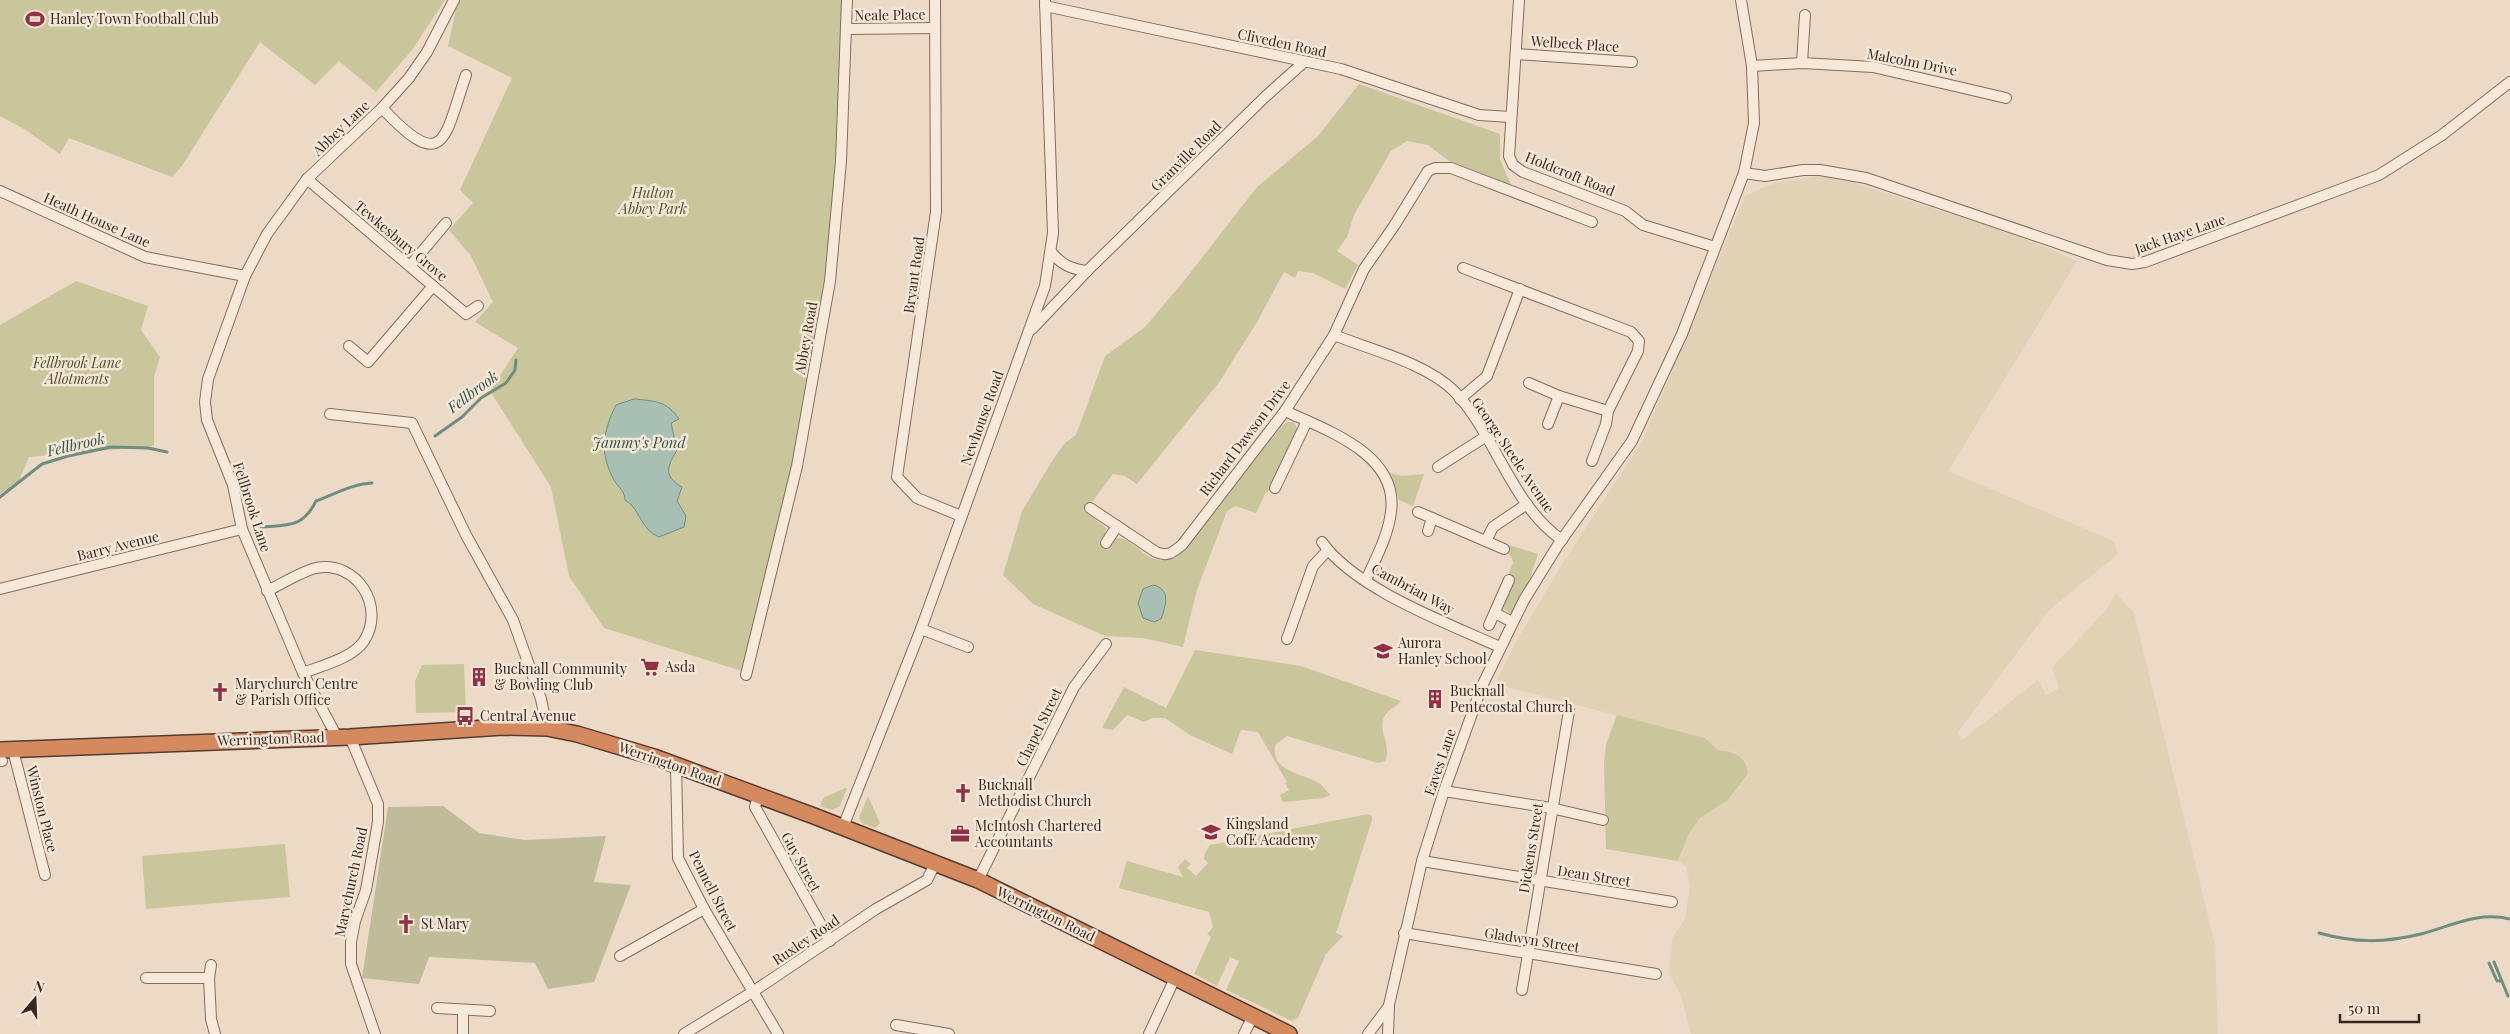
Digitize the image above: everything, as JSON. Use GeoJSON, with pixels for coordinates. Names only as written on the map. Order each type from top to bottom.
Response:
{"type":"FeatureCollection","features":[{"type":"Feature","properties":{"kind":"highway","name":"Werrington Road"},"geometry":{"type":"LineString","coordinates":[[4,756],[503,727],[547,728],[601,740],[676,765],[936,862],[978,880],[1289,1034]]}},
{"type":"Feature","properties":{"kind":"street","name":"Abbey Lane"},"geometry":{"type":"LineString","coordinates":[[245,276],[268,234],[308,179],[382,108],[419,65],[452,8],[454,0]]}},
{"type":"Feature","properties":{"kind":"street","name":"Abbey Road"},"geometry":{"type":"LineString","coordinates":[[746,675],[797,466],[830,281],[842,161],[847,29],[846,0]]}},
{"type":"Feature","properties":{"kind":"street","name":"Bryant Road"},"geometry":{"type":"LineString","coordinates":[[935,0],[936,212],[897,477],[918,498],[961,516]]}},
{"type":"Feature","properties":{"kind":"street","name":"Holdcroft Road"},"geometry":{"type":"LineString","coordinates":[[1519,0],[1510,118],[1509,156],[1513,165],[1523,172],[1626,211],[1643,225],[1715,247]]}},
{"type":"Feature","properties":{"kind":"street","name":"Eaves Lane"},"geometry":{"type":"LineString","coordinates":[[1388,1034],[1390,1005],[1404,933],[1422,861],[1444,791],[1482,686],[1512,622],[1560,542],[1632,441],[1670,360],[1744,173],[1754,123],[1752,66],[1741,0]]}},
{"type":"Feature","properties":{"kind":"street","name":"Cliveden Road"},"geometry":{"type":"LineString","coordinates":[[1045,3],[1342,69],[1479,115],[1510,118]]}},
{"type":"Feature","properties":{"kind":"street","name":"Newhouse Road"},"geometry":{"type":"LineString","coordinates":[[843,827],[921,629],[1045,286],[1053,233],[1045,3]]}},
{"type":"Feature","properties":{"kind":"street"},"geometry":{"type":"LineString","coordinates":[[1802,63],[1805,15]]}},
{"type":"Feature","properties":{"kind":"street","name":"Neale Place"},"geometry":{"type":"LineString","coordinates":[[847,29],[934,28]]}},
{"type":"Feature","properties":{"kind":"street","name":"Welbeck Place"},"geometry":{"type":"LineString","coordinates":[[1516,54],[1632,62]]}},
{"type":"Feature","properties":{"kind":"street","name":"Granville Road"},"geometry":{"type":"LineString","coordinates":[[1030,331],[1088,271],[1266,96],[1304,62]]}},
{"type":"Feature","properties":{"kind":"street","name":"Malcolm Drive"},"geometry":{"type":"LineString","coordinates":[[1752,66],[1802,63],[1873,67],[2006,98]]}},
{"type":"Feature","properties":{"kind":"street"},"geometry":{"type":"LineString","coordinates":[[382,108],[419,142],[428,145],[437,144],[446,134],[466,74]]}},
{"type":"Feature","properties":{"kind":"street","name":"Jack Haye Lane"},"geometry":{"type":"LineString","coordinates":[[1744,173],[1765,176],[1803,170],[1820,170],[1866,178],[2107,260],[2132,264],[2154,259],[2379,175],[2442,135],[2510,82]]}},
{"type":"Feature","properties":{"kind":"street","name":"Richard Dawson Drive"},"geometry":{"type":"LineString","coordinates":[[1090,508],[1156,552],[1164,555],[1172,554],[1182,545],[1285,411],[1334,335],[1364,269],[1394,226],[1428,171],[1435,168],[1451,168],[1592,222]]}},
{"type":"Feature","properties":{"kind":"street","name":"Tewkesbury Grove"},"geometry":{"type":"LineString","coordinates":[[308,179],[466,314],[478,306]]}},
{"type":"Feature","properties":{"kind":"street","name":"Heath House Lane"},"geometry":{"type":"LineString","coordinates":[[0,191],[145,257],[245,276]]}},
{"type":"Feature","properties":{"kind":"street"},"geometry":{"type":"LineString","coordinates":[[410,266],[446,224]]}},
{"type":"Feature","properties":{"kind":"street"},"geometry":{"type":"LineString","coordinates":[[1051,252],[1062,264],[1072,269],[1088,271]]}},
{"type":"Feature","properties":{"kind":"street"},"geometry":{"type":"LineString","coordinates":[[1463,268],[1631,332],[1639,341],[1638,352],[1608,410],[1606,424],[1592,460]]}},
{"type":"Feature","properties":{"kind":"street","name":"Fellbrook Lane"},"geometry":{"type":"LineString","coordinates":[[245,276],[212,364],[205,402],[207,420],[232,485],[242,529],[267,591],[303,673],[344,737]]}},
{"type":"Feature","properties":{"kind":"street"},"geometry":{"type":"LineString","coordinates":[[349,346],[368,362],[433,286]]}},
{"type":"Feature","properties":{"kind":"street"},"geometry":{"type":"LineString","coordinates":[[1460,399],[1487,376],[1520,289]]}},
{"type":"Feature","properties":{"kind":"street","name":"George Steele Avenue"},"geometry":{"type":"LineString","coordinates":[[1334,335],[1425,371],[1454,392],[1527,504],[1560,542]]}},
{"type":"Feature","properties":{"kind":"street"},"geometry":{"type":"LineString","coordinates":[[1529,383],[1559,396],[1608,410]]}},
{"type":"Feature","properties":{"kind":"street"},"geometry":{"type":"LineString","coordinates":[[1548,424],[1559,396]]}},
{"type":"Feature","properties":{"kind":"street"},"geometry":{"type":"LineString","coordinates":[[1285,411],[1362,450],[1376,463],[1386,480],[1392,511],[1387,531],[1366,580]]}},
{"type":"Feature","properties":{"kind":"street"},"geometry":{"type":"LineString","coordinates":[[330,414],[412,423],[466,535],[513,620],[541,699],[547,728]]}},
{"type":"Feature","properties":{"kind":"street"},"geometry":{"type":"LineString","coordinates":[[1275,488],[1306,421]]}},
{"type":"Feature","properties":{"kind":"street"},"geometry":{"type":"LineString","coordinates":[[1438,467],[1485,437]]}},
{"type":"Feature","properties":{"kind":"street"},"geometry":{"type":"LineString","coordinates":[[1486,541],[1493,527],[1527,504]]}},
{"type":"Feature","properties":{"kind":"street"},"geometry":{"type":"LineString","coordinates":[[1418,512],[1504,548]]}},
{"type":"Feature","properties":{"kind":"street"},"geometry":{"type":"LineString","coordinates":[[1428,531],[1432,518]]}},
{"type":"Feature","properties":{"kind":"street"},"geometry":{"type":"LineString","coordinates":[[1106,543],[1117,526]]}},
{"type":"Feature","properties":{"kind":"street","name":"Barry Avenue"},"geometry":{"type":"LineString","coordinates":[[0,589],[242,529]]}},
{"type":"Feature","properties":{"kind":"street","name":"Cambrian Way"},"geometry":{"type":"LineString","coordinates":[[1286,640],[1313,566],[1325,546],[1366,580],[1420,610],[1500,647]]}},
{"type":"Feature","properties":{"kind":"street"},"geometry":{"type":"LineString","coordinates":[[267,591],[315,568],[334,568],[348,574],[362,584],[369,598],[372,611],[370,628],[363,643],[350,654],[303,673]]}},
{"type":"Feature","properties":{"kind":"street"},"geometry":{"type":"LineString","coordinates":[[1489,625],[1509,580]]}},
{"type":"Feature","properties":{"kind":"street"},"geometry":{"type":"LineString","coordinates":[[1495,613],[1512,622]]}},
{"type":"Feature","properties":{"kind":"street"},"geometry":{"type":"LineString","coordinates":[[921,629],[968,647]]}},
{"type":"Feature","properties":{"kind":"street","name":"Chapel Street"},"geometry":{"type":"LineString","coordinates":[[978,880],[1074,686],[1106,644]]}},
{"type":"Feature","properties":{"kind":"street","name":"Dickens Street"},"geometry":{"type":"LineString","coordinates":[[1522,990],[1551,808],[1569,712]]}},
{"type":"Feature","properties":{"kind":"street","name":"Marychurch Road"},"geometry":{"type":"LineString","coordinates":[[344,737],[378,804],[378,822],[366,890],[355,922],[351,942],[351,964],[376,1034]]}},
{"type":"Feature","properties":{"kind":"street","name":"Winston Place"},"geometry":{"type":"LineString","coordinates":[[4,756],[45,876]]}},
{"type":"Feature","properties":{"kind":"street","name":"Pennell Street"},"geometry":{"type":"LineString","coordinates":[[676,765],[678,858],[704,910],[778,1034]]}},
{"type":"Feature","properties":{"kind":"street"},"geometry":{"type":"LineString","coordinates":[[1444,791],[1551,808],[1603,820]]}},
{"type":"Feature","properties":{"kind":"street","name":"Guy Street"},"geometry":{"type":"LineString","coordinates":[[758,795],[755,807],[830,941]]}},
{"type":"Feature","properties":{"kind":"street","name":"Dean Street"},"geometry":{"type":"LineString","coordinates":[[1422,861],[1672,902]]}},
{"type":"Feature","properties":{"kind":"street","name":"Ruxley Road"},"geometry":{"type":"LineString","coordinates":[[684,1034],[754,991],[876,909],[927,880],[936,862]]}},
{"type":"Feature","properties":{"kind":"street"},"geometry":{"type":"LineString","coordinates":[[620,956],[704,910]]}},
{"type":"Feature","properties":{"kind":"street","name":"Gladwyn Street"},"geometry":{"type":"LineString","coordinates":[[1404,933],[1656,974]]}},
{"type":"Feature","properties":{"kind":"street"},"geometry":{"type":"LineString","coordinates":[[211,965],[209,978],[211,1019],[215,1034]]}},
{"type":"Feature","properties":{"kind":"street"},"geometry":{"type":"LineString","coordinates":[[146,978],[209,978]]}},
{"type":"Feature","properties":{"kind":"street"},"geometry":{"type":"LineString","coordinates":[[1149,1034],[1174,978]]}},
{"type":"Feature","properties":{"kind":"street","name":"Eaves Lane"},"geometry":{"type":"LineString","coordinates":[[1368,1034],[1390,1005]]}},
{"type":"Feature","properties":{"kind":"street"},"geometry":{"type":"LineString","coordinates":[[438,1008],[490,1011]]}},
{"type":"Feature","properties":{"kind":"street"},"geometry":{"type":"LineString","coordinates":[[462,1034],[463,1010]]}},
{"type":"Feature","properties":{"kind":"street"},"geometry":{"type":"LineString","coordinates":[[1244,1034],[1253,1016]]}},
{"type":"Feature","properties":{"kind":"street"},"geometry":{"type":"LineString","coordinates":[[896,1025],[949,1034]]}},
{"type":"Feature","properties":{"kind":"shaded area"},"geometry":{"type":"Polygon","coordinates":[[[1820,176],[1851,182],[2019,236],[2077,261],[1948,471],[2114,541],[2118,554],[2048,611],[1958,732],[1961,741],[2038,680],[2046,695],[2059,688],[2052,668],[2108,608],[2116,593],[2134,613],[2215,945],[2218,1034],[1691,1034],[1681,996],[1669,973],[1672,939],[1685,919],[1690,886],[1686,866],[1678,861],[1689,833],[1700,818],[1728,800],[1748,775],[1735,752],[1718,750],[1705,738],[1495,684],[1515,644],[1561,566],[1643,440],[1745,196],[1774,183],[1820,176]]]}},
{"type":"Feature","properties":{"kind":"shaded area"},"geometry":{"type":"Polygon","coordinates":[[[443,806],[479,833],[525,840],[606,836],[594,882],[631,885],[594,982],[548,989],[535,963],[429,957],[419,984],[362,978],[388,807],[443,806]]]}},
{"type":"Feature","properties":{"kind":"green space"},"geometry":{"type":"Polygon","coordinates":[[[0,0],[445,0],[412,50],[376,92],[339,61],[315,85],[260,42],[182,166],[172,177],[69,138],[60,154],[24,129],[0,116],[0,0]]]}},
{"type":"Feature","properties":{"kind":"green space","name":"Hulton Abbey Park"},"geometry":{"type":"Polygon","coordinates":[[[458,0],[843,0],[837,159],[826,281],[793,463],[742,671],[604,628],[569,576],[551,487],[490,391],[518,348],[475,322],[493,302],[471,256],[449,230],[473,203],[460,190],[512,78],[448,46],[458,0]]]}},
{"type":"Feature","properties":{"kind":"green space"},"geometry":{"type":"Polygon","coordinates":[[[1359,84],[1500,134],[1500,159],[1511,185],[1449,161],[1428,145],[1407,141],[1391,151],[1354,215],[1347,237],[1337,251],[1358,265],[1345,289],[1313,273],[1298,271],[1295,278],[1284,272],[1257,322],[1220,381],[1137,484],[1125,476],[1113,474],[1093,501],[1089,502],[1083,510],[1106,528],[1105,534],[1099,543],[1107,550],[1117,538],[1128,541],[1153,558],[1161,560],[1175,558],[1282,425],[1294,422],[1298,431],[1275,485],[1265,494],[1256,513],[1235,506],[1227,511],[1197,590],[1183,647],[1143,638],[1105,636],[1033,604],[1003,575],[1022,511],[1064,444],[1076,435],[1105,356],[1145,327],[1183,282],[1257,187],[1318,136],[1359,84]]]}},
{"type":"Feature","properties":{"kind":"green space","name":"Fellbrook Lane Allotments"},"geometry":{"type":"Polygon","coordinates":[[[76,281],[148,306],[141,330],[160,357],[154,377],[154,446],[29,457],[18,483],[0,494],[0,325],[76,281]]]}},
{"type":"Feature","properties":{"kind":"green space"},"geometry":{"type":"Polygon","coordinates":[[[1391,473],[1401,476],[1424,474],[1413,506],[1399,500],[1391,473]]]}},
{"type":"Feature","properties":{"kind":"green space"},"geometry":{"type":"Polygon","coordinates":[[[1509,545],[1538,554],[1530,578],[1511,614],[1503,608],[1507,578],[1513,563],[1512,558],[1507,552],[1509,545]]]}},
{"type":"Feature","properties":{"kind":"green space"},"geometry":{"type":"Polygon","coordinates":[[[1195,650],[1301,666],[1401,701],[1387,712],[1383,720],[1382,725],[1387,749],[1385,761],[1378,763],[1287,736],[1275,745],[1277,760],[1281,765],[1294,773],[1319,783],[1330,795],[1323,798],[1283,802],[1280,795],[1289,790],[1285,783],[1287,782],[1258,732],[1241,730],[1232,754],[1190,735],[1165,718],[1152,718],[1144,722],[1127,715],[1113,730],[1102,728],[1124,687],[1166,708],[1195,650]]]}},
{"type":"Feature","properties":{"kind":"green space"},"geometry":{"type":"Polygon","coordinates":[[[464,664],[466,712],[416,713],[415,681],[422,665],[464,664]]]}},
{"type":"Feature","properties":{"kind":"green space"},"geometry":{"type":"Polygon","coordinates":[[[1617,715],[1705,738],[1718,750],[1735,753],[1745,763],[1748,774],[1728,800],[1700,818],[1689,833],[1678,861],[1606,849],[1604,763],[1606,744],[1617,715]]]}},
{"type":"Feature","properties":{"kind":"green space"},"geometry":{"type":"Polygon","coordinates":[[[847,788],[840,806],[832,810],[820,806],[823,798],[847,788]]]}},
{"type":"Feature","properties":{"kind":"green space"},"geometry":{"type":"Polygon","coordinates":[[[868,796],[880,823],[875,828],[862,823],[859,818],[868,796]]]}},
{"type":"Feature","properties":{"kind":"green space"},"geometry":{"type":"Polygon","coordinates":[[[1368,814],[1372,816],[1372,820],[1336,933],[1343,936],[1326,954],[1298,1018],[1292,1021],[1226,990],[1239,961],[1230,957],[1217,986],[1194,974],[1211,937],[1207,934],[1213,927],[1209,912],[1119,888],[1127,861],[1183,877],[1178,867],[1185,859],[1191,864],[1187,868],[1196,876],[1208,863],[1204,859],[1210,845],[1368,814]]]}},
{"type":"Feature","properties":{"kind":"green space"},"geometry":{"type":"Polygon","coordinates":[[[285,844],[290,897],[146,909],[142,856],[285,844]]]}},
{"type":"Feature","properties":{"kind":"water","name":"Jammy's Pond"},"geometry":{"type":"Polygon","coordinates":[[[634,399],[654,401],[665,405],[679,419],[671,423],[677,450],[669,466],[669,475],[682,487],[677,501],[686,516],[684,527],[659,537],[648,530],[634,509],[625,500],[624,494],[614,480],[606,461],[604,442],[608,424],[616,405],[634,399]]]}},
{"type":"Feature","properties":{"kind":"water"},"geometry":{"type":"Polygon","coordinates":[[[1153,585],[1163,590],[1166,598],[1161,619],[1154,622],[1143,618],[1138,603],[1143,589],[1153,585]]]}},
{"type":"Feature","properties":{"kind":"waterway","name":"Fellbrook"},"geometry":{"type":"LineString","coordinates":[[435,436],[462,417],[481,398],[506,383],[515,370],[516,360]]}},
{"type":"Feature","properties":{"kind":"waterway","name":"Fellbrook"},"geometry":{"type":"LineString","coordinates":[[0,497],[42,464],[68,456],[111,447],[148,448],[167,452]]}},
{"type":"Feature","properties":{"kind":"waterway","name":"Fellbrook"},"geometry":{"type":"LineString","coordinates":[[261,527],[286,525],[300,521],[311,510],[316,501],[351,487],[372,483]]}},
{"type":"Feature","properties":{"kind":"waterway"},"geometry":{"type":"LineString","coordinates":[[2319,933],[2345,939],[2370,941],[2421,934],[2476,918],[2498,917],[2510,919]]}},
{"type":"Feature","properties":{"kind":"waterway"},"geometry":{"type":"LineString","coordinates":[[2494,962],[2508,996]]}},
{"type":"Feature","properties":{"kind":"waterway"},"geometry":{"type":"LineString","coordinates":[[2489,963],[2497,981],[2501,981]]}},
{"type":"Feature","properties":{"kind":"place","name":"Hanley Town Football Club"},"geometry":{"type":"Point","coordinates":[35,19]}},
{"type":"Feature","properties":{"kind":"place","name":"Aurora Hanley School"},"geometry":{"type":"Point","coordinates":[1383,651]}},
{"type":"Feature","properties":{"kind":"place","name":"Asda"},"geometry":{"type":"Point","coordinates":[650,667]}},
{"type":"Feature","properties":{"kind":"place","name":"Bucknall Community & Bowling Club"},"geometry":{"type":"Point","coordinates":[479,677]}},
{"type":"Feature","properties":{"kind":"place","name":"Marychurch Centre & Parish Office"},"geometry":{"type":"Point","coordinates":[220,692]}},
{"type":"Feature","properties":{"kind":"place","name":"Bucknall Pentecostal Church"},"geometry":{"type":"Point","coordinates":[1435,699]}},
{"type":"Feature","properties":{"kind":"place","name":"Central Avenue"},"geometry":{"type":"Point","coordinates":[465,716]}},
{"type":"Feature","properties":{"kind":"place","name":"Bucknall Methodist Church"},"geometry":{"type":"Point","coordinates":[963,793]}},
{"type":"Feature","properties":{"kind":"place","name":"Kingsland CofE Academy"},"geometry":{"type":"Point","coordinates":[1211,832]}},
{"type":"Feature","properties":{"kind":"place","name":"McIntosh Chartered Accountants"},"geometry":{"type":"Point","coordinates":[960,834]}},
{"type":"Feature","properties":{"kind":"place","name":"St Mary"},"geometry":{"type":"Point","coordinates":[406,924]}}]}
